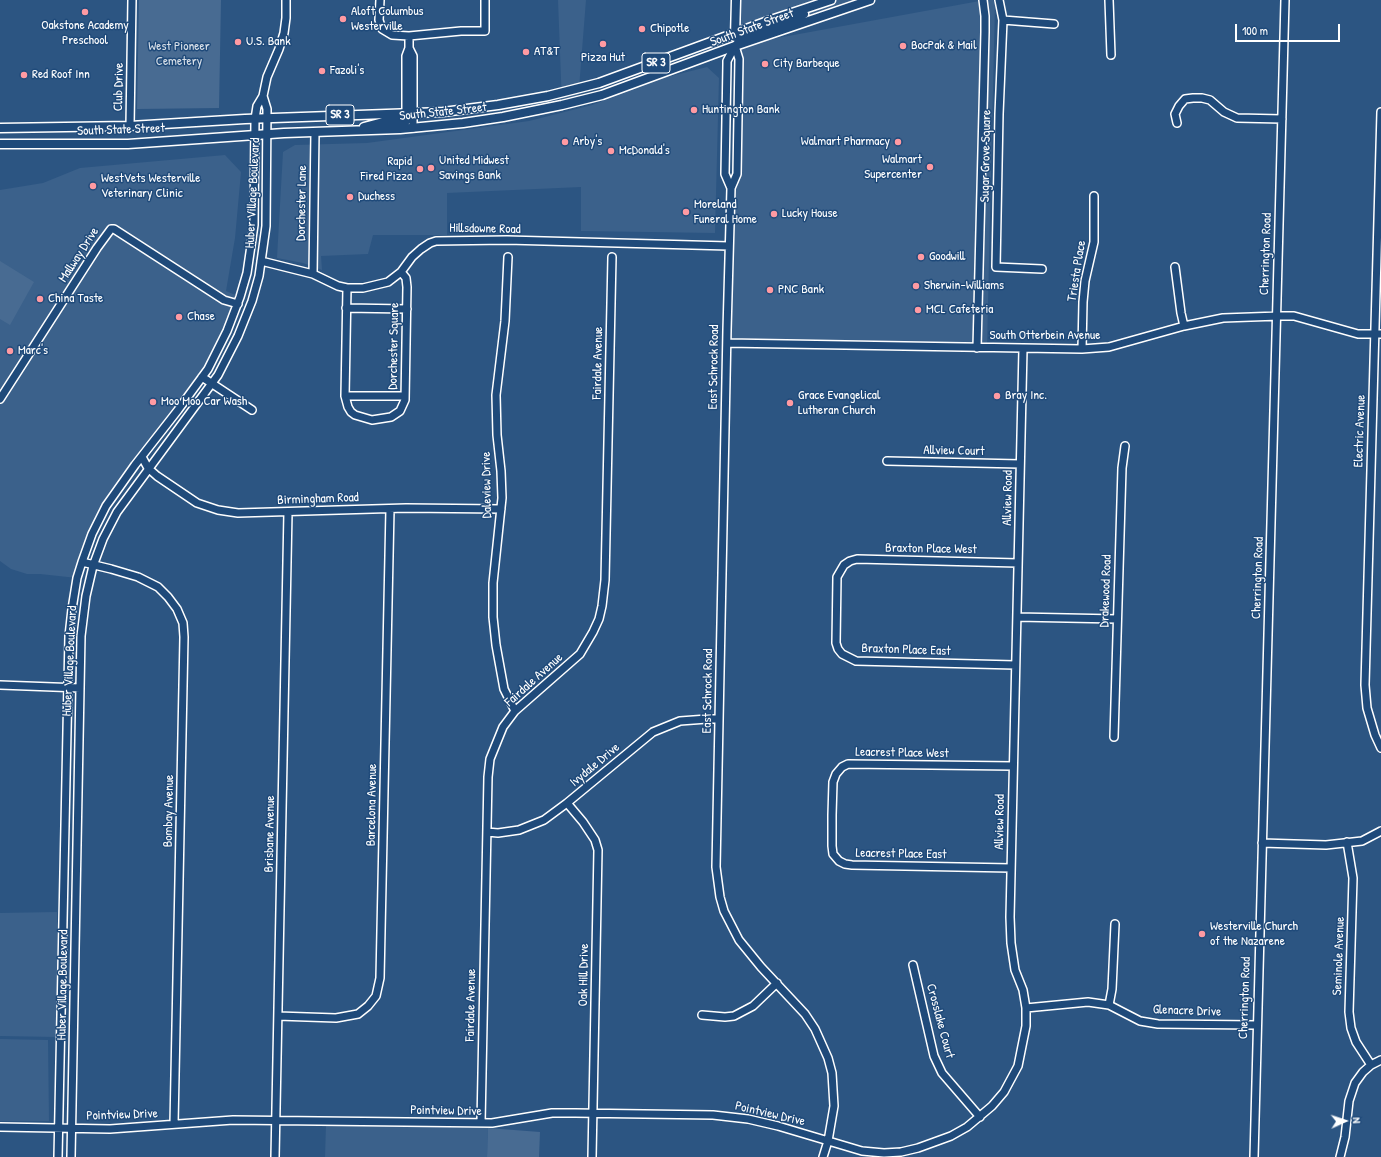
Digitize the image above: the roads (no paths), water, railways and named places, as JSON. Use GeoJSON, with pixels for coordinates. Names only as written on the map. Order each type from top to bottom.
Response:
{"type":"FeatureCollection","features":[{"type":"Feature","properties":{"kind":"main road","name":"East Schrock Road"},"geometry":{"type":"LineString","coordinates":[[735,46],[736,0]]}},
{"type":"Feature","properties":{"kind":"main road","name":"South State Street"},"geometry":{"type":"LineString","coordinates":[[0,144],[128,144],[268,134],[354,131],[408,121],[443,112],[480,108],[548,96],[599,83],[735,33],[831,0]]}},
{"type":"Feature","properties":{"kind":"main road"},"geometry":{"type":"LineString","coordinates":[[735,46],[742,37],[824,7],[831,0]]}},
{"type":"Feature","properties":{"kind":"main road","name":"South State Street"},"geometry":{"type":"LineString","coordinates":[[0,128],[130,126],[267,118],[408,121],[443,125],[468,122],[537,111],[602,95],[735,46],[870,0]]}},
{"type":"Feature","properties":{"kind":"main road"},"geometry":{"type":"LineString","coordinates":[[578,101],[583,93],[627,79],[645,67]]}},
{"type":"Feature","properties":{"kind":"main road"},"geometry":{"type":"LineString","coordinates":[[468,122],[485,112],[528,105],[566,96],[574,92],[576,89]]}},
{"type":"Feature","properties":{"kind":"main road"},"geometry":{"type":"LineString","coordinates":[[443,125],[448,117],[462,115],[480,108]]}},
{"type":"Feature","properties":{"kind":"street","name":"Club Drive"},"geometry":{"type":"LineString","coordinates":[[130,126],[132,0]]}},
{"type":"Feature","properties":{"kind":"street"},"geometry":{"type":"LineString","coordinates":[[263,96],[267,77],[284,33],[286,0]]}},
{"type":"Feature","properties":{"kind":"street"},"geometry":{"type":"LineString","coordinates":[[380,0],[380,20],[382,29],[392,35],[409,36],[461,31],[485,31],[486,0]]}},
{"type":"Feature","properties":{"kind":"street"},"geometry":{"type":"LineString","coordinates":[[977,348],[986,32],[986,16],[983,0]]}},
{"type":"Feature","properties":{"kind":"street","name":"Sugar Grove Square"},"geometry":{"type":"LineString","coordinates":[[999,0],[1003,20],[999,114],[996,267],[1042,269]]}},
{"type":"Feature","properties":{"kind":"street"},"geometry":{"type":"LineString","coordinates":[[1109,0],[1111,54]]}},
{"type":"Feature","properties":{"kind":"street","name":"Cherrington Road"},"geometry":{"type":"LineString","coordinates":[[1254,1157],[1256,1025],[1285,0]]}},
{"type":"Feature","properties":{"kind":"street"},"geometry":{"type":"LineString","coordinates":[[1003,20],[1054,24]]}},
{"type":"Feature","properties":{"kind":"street"},"geometry":{"type":"LineString","coordinates":[[408,121],[413,56],[409,48],[409,36]]}},
{"type":"Feature","properties":{"kind":"street","name":"East Schrock Road"},"geometry":{"type":"LineString","coordinates":[[731,188],[725,174],[727,61],[735,46]]}},
{"type":"Feature","properties":{"kind":"street","name":"East Schrock Road"},"geometry":{"type":"LineString","coordinates":[[735,46],[739,58],[737,174],[731,188],[729,246],[716,867],[720,896],[724,910],[739,940],[757,963],[805,1014],[815,1029],[828,1058],[832,1073],[834,1106],[828,1141],[823,1157]]}},
{"type":"Feature","properties":{"kind":"street","name":"Huber Village Boulevard"},"geometry":{"type":"LineString","coordinates":[[71,1157],[81,636],[84,611],[93,566],[117,512],[148,468],[212,384],[223,366],[252,301],[261,261],[266,226],[268,134],[267,109],[263,96]]}},
{"type":"Feature","properties":{"kind":"street","name":"Huber Village Boulevard"},"geometry":{"type":"LineString","coordinates":[[58,1157],[69,636],[77,578],[102,513],[135,465],[202,377],[222,342],[238,304],[247,273],[254,225],[255,119],[257,106],[263,96]]}},
{"type":"Feature","properties":{"kind":"street"},"geometry":{"type":"LineString","coordinates":[[1177,123],[1176,114],[1178,106],[1185,100],[1193,98],[1210,100],[1224,112],[1237,118],[1282,119]]}},
{"type":"Feature","properties":{"kind":"street","name":"Electric Avenue"},"geometry":{"type":"LineString","coordinates":[[1381,112],[1378,334],[1372,428],[1365,685],[1367,708],[1375,736],[1381,748]]}},
{"type":"Feature","properties":{"kind":"street","name":"Dorchester Lane"},"geometry":{"type":"LineString","coordinates":[[313,274],[314,132]]}},
{"type":"Feature","properties":{"kind":"street","name":"Triesta Place"},"geometry":{"type":"LineString","coordinates":[[1082,349],[1085,288],[1094,242],[1094,196]]}},
{"type":"Feature","properties":{"kind":"street","name":"Mallway Drive"},"geometry":{"type":"LineString","coordinates":[[0,399],[93,254],[111,229],[114,229],[224,300],[238,304]]}},
{"type":"Feature","properties":{"kind":"street","name":"Hillsdowne Road"},"geometry":{"type":"LineString","coordinates":[[261,261],[313,274],[338,286],[347,288],[363,288],[388,282],[401,272],[412,257],[421,249],[430,243],[446,240],[729,246]]}},
{"type":"Feature","properties":{"kind":"street","name":"Daleview Drive"},"geometry":{"type":"LineString","coordinates":[[508,257],[505,321],[496,395],[497,435],[501,470],[501,509],[493,583],[493,617],[496,645],[504,689],[515,711]]}},
{"type":"Feature","properties":{"kind":"street","name":"Fairdale Avenue"},"geometry":{"type":"LineString","coordinates":[[481,1123],[488,777],[490,759],[503,726],[515,711],[580,654],[599,619],[605,580],[612,258]]}},
{"type":"Feature","properties":{"kind":"street"},"geometry":{"type":"LineString","coordinates":[[1175,267],[1184,326]]}},
{"type":"Feature","properties":{"kind":"street","name":"Dorchester Square"},"geometry":{"type":"LineString","coordinates":[[347,288],[344,396],[351,412],[355,415],[374,420],[391,417],[400,410],[405,400],[408,287],[406,278],[401,272]]}},
{"type":"Feature","properties":{"kind":"street"},"geometry":{"type":"LineString","coordinates":[[346,308],[407,309]]}},
{"type":"Feature","properties":{"kind":"street","name":"South Otterbein Avenue"},"geometry":{"type":"LineString","coordinates":[[727,343],[1082,349],[1109,347],[1139,340],[1184,326],[1224,318],[1277,316],[1294,316],[1358,334],[1378,334]]}},
{"type":"Feature","properties":{"kind":"street","name":"Allview Road"},"geometry":{"type":"LineString","coordinates":[[828,1141],[862,1151],[884,1155],[933,1143],[951,1136],[967,1127],[992,1106],[1004,1092],[1018,1066],[1026,1026],[1026,1008],[1023,990],[1015,970],[1011,943],[1011,868],[1023,349]]}},
{"type":"Feature","properties":{"kind":"street"},"geometry":{"type":"LineString","coordinates":[[202,377],[252,410]]}},
{"type":"Feature","properties":{"kind":"street"},"geometry":{"type":"LineString","coordinates":[[344,396],[405,396]]}},
{"type":"Feature","properties":{"kind":"street"},"geometry":{"type":"LineString","coordinates":[[1372,428],[1381,428]]}},
{"type":"Feature","properties":{"kind":"street","name":"Drakewood Road"},"geometry":{"type":"LineString","coordinates":[[1114,737],[1122,468],[1125,446]]}},
{"type":"Feature","properties":{"kind":"street","name":"Birmingham Road"},"geometry":{"type":"LineString","coordinates":[[142,457],[148,468],[157,476],[197,503],[218,510],[238,513],[390,509],[501,509]]}},
{"type":"Feature","properties":{"kind":"street","name":"Allview Court"},"geometry":{"type":"LineString","coordinates":[[887,461],[1020,464]]}},
{"type":"Feature","properties":{"kind":"street","name":"Birmingham Road"},"geometry":{"type":"LineString","coordinates":[[135,465],[148,468]]}},
{"type":"Feature","properties":{"kind":"street","name":"Barcelona Avenue"},"geometry":{"type":"LineString","coordinates":[[278,1016],[336,1018],[358,1014],[368,1006],[376,996],[380,978],[390,509]]}},
{"type":"Feature","properties":{"kind":"street","name":"Brisbane Avenue"},"geometry":{"type":"LineString","coordinates":[[275,1157],[288,512]]}},
{"type":"Feature","properties":{"kind":"street","name":"Braxton Place West"},"geometry":{"type":"LineString","coordinates":[[844,565],[857,559],[1018,562]]}},
{"type":"Feature","properties":{"kind":"street","name":"Bombay Avenue"},"geometry":{"type":"LineString","coordinates":[[82,562],[93,566],[111,569],[138,578],[158,587],[177,609],[182,623],[184,637],[174,1124]]}},
{"type":"Feature","properties":{"kind":"street","name":"Braxton Place East"},"geometry":{"type":"LineString","coordinates":[[844,565],[837,577],[836,643],[842,654],[856,661],[1015,665]]}},
{"type":"Feature","properties":{"kind":"street"},"geometry":{"type":"LineString","coordinates":[[1017,616],[1117,619]]}},
{"type":"Feature","properties":{"kind":"street"},"geometry":{"type":"LineString","coordinates":[[0,685],[80,688]]}},
{"type":"Feature","properties":{"kind":"street","name":"Ivydale Drive"},"geometry":{"type":"LineString","coordinates":[[487,832],[498,833],[519,830],[544,820],[567,803],[653,732],[680,721],[719,719]]}},
{"type":"Feature","properties":{"kind":"street","name":"Leacrest Place West"},"geometry":{"type":"LineString","coordinates":[[832,815],[833,782],[836,774],[842,767],[848,764],[1013,766]]}},
{"type":"Feature","properties":{"kind":"street","name":"Oak Hill Drive"},"geometry":{"type":"LineString","coordinates":[[567,803],[583,822],[595,840],[598,850],[592,1157]]}},
{"type":"Feature","properties":{"kind":"street","name":"Leacrest Place East"},"geometry":{"type":"LineString","coordinates":[[832,815],[833,854],[839,861],[845,864],[1011,868]]}},
{"type":"Feature","properties":{"kind":"street"},"geometry":{"type":"LineString","coordinates":[[1262,843],[1326,845],[1362,841],[1381,831]]}},
{"type":"Feature","properties":{"kind":"street","name":"Seminole Avenue"},"geometry":{"type":"LineString","coordinates":[[1347,842],[1353,886],[1349,1012],[1351,1028],[1356,1042],[1371,1065]]}},
{"type":"Feature","properties":{"kind":"street"},"geometry":{"type":"LineString","coordinates":[[1109,1005],[1113,983],[1115,924]]}},
{"type":"Feature","properties":{"kind":"street","name":"Crosslake Court"},"geometry":{"type":"LineString","coordinates":[[913,965],[934,1056],[942,1073],[980,1117]]}},
{"type":"Feature","properties":{"kind":"street"},"geometry":{"type":"LineString","coordinates":[[702,1015],[725,1017],[738,1014],[753,1006],[777,983]]}},
{"type":"Feature","properties":{"kind":"street","name":"Glenacre Drive"},"geometry":{"type":"LineString","coordinates":[[1026,1008],[1088,1002],[1109,1005],[1140,1021],[1158,1024],[1256,1025]]}},
{"type":"Feature","properties":{"kind":"street"},"geometry":{"type":"LineString","coordinates":[[1340,1157],[1345,1137],[1349,1102],[1356,1083],[1363,1072],[1371,1065],[1381,1060]]}},
{"type":"Feature","properties":{"kind":"street","name":"Pointview Drive"},"geometry":{"type":"LineString","coordinates":[[0,1127],[110,1129],[233,1120],[492,1123],[552,1113],[713,1115],[748,1119],[778,1126],[828,1141]]}},
{"type":"Feature","properties":{"kind":"place","name":"Oakstone Academy Preschool"},"geometry":{"type":"Point","coordinates":[85,12]}},
{"type":"Feature","properties":{"kind":"place","name":"Aloft Columbus Westerville"},"geometry":{"type":"Point","coordinates":[343,19]}},
{"type":"Feature","properties":{"kind":"place","name":"Chipotle"},"geometry":{"type":"Point","coordinates":[642,29]}},
{"type":"Feature","properties":{"kind":"place","name":"U.S. Bank"},"geometry":{"type":"Point","coordinates":[238,42]}},
{"type":"Feature","properties":{"kind":"place","name":"Pizza Hut"},"geometry":{"type":"Point","coordinates":[603,44]}},
{"type":"Feature","properties":{"kind":"place","name":"BocPak & Mail"},"geometry":{"type":"Point","coordinates":[903,46]}},
{"type":"Feature","properties":{"kind":"place","name":"AT&T"},"geometry":{"type":"Point","coordinates":[526,52]}},
{"type":"Feature","properties":{"kind":"place","name":"City Barbeque"},"geometry":{"type":"Point","coordinates":[765,64]}},
{"type":"Feature","properties":{"kind":"place","name":"Fazoli's"},"geometry":{"type":"Point","coordinates":[322,71]}},
{"type":"Feature","properties":{"kind":"place","name":"Red Roof Inn"},"geometry":{"type":"Point","coordinates":[24,75]}},
{"type":"Feature","properties":{"kind":"place","name":"Huntington Bank"},"geometry":{"type":"Point","coordinates":[694,110]}},
{"type":"Feature","properties":{"kind":"place","name":"Arby's"},"geometry":{"type":"Point","coordinates":[565,142]}},
{"type":"Feature","properties":{"kind":"place","name":"Walmart Pharmacy"},"geometry":{"type":"Point","coordinates":[898,142]}},
{"type":"Feature","properties":{"kind":"place","name":"McDonald's"},"geometry":{"type":"Point","coordinates":[611,151]}},
{"type":"Feature","properties":{"kind":"place","name":"Walmart Supercenter"},"geometry":{"type":"Point","coordinates":[930,167]}},
{"type":"Feature","properties":{"kind":"place","name":"United Midwest Savings Bank"},"geometry":{"type":"Point","coordinates":[431,168]}},
{"type":"Feature","properties":{"kind":"place","name":"Rapid Fired Pizza"},"geometry":{"type":"Point","coordinates":[420,169]}},
{"type":"Feature","properties":{"kind":"place","name":"WestVets Westerville Veterinary Clinic"},"geometry":{"type":"Point","coordinates":[93,186]}},
{"type":"Feature","properties":{"kind":"place","name":"Duchess"},"geometry":{"type":"Point","coordinates":[350,197]}},
{"type":"Feature","properties":{"kind":"place","name":"Moreland Funeral Home"},"geometry":{"type":"Point","coordinates":[686,212]}},
{"type":"Feature","properties":{"kind":"place","name":"Lucky House"},"geometry":{"type":"Point","coordinates":[774,214]}},
{"type":"Feature","properties":{"kind":"place","name":"Goodwill"},"geometry":{"type":"Point","coordinates":[921,257]}},
{"type":"Feature","properties":{"kind":"place","name":"Sherwin-Williams"},"geometry":{"type":"Point","coordinates":[916,286]}},
{"type":"Feature","properties":{"kind":"place","name":"PNC Bank"},"geometry":{"type":"Point","coordinates":[770,290]}},
{"type":"Feature","properties":{"kind":"place","name":"China Taste"},"geometry":{"type":"Point","coordinates":[40,299]}},
{"type":"Feature","properties":{"kind":"place","name":"MCL Cafeteria"},"geometry":{"type":"Point","coordinates":[918,310]}},
{"type":"Feature","properties":{"kind":"place","name":"Chase"},"geometry":{"type":"Point","coordinates":[179,317]}},
{"type":"Feature","properties":{"kind":"place","name":"Marc's"},"geometry":{"type":"Point","coordinates":[10,351]}},
{"type":"Feature","properties":{"kind":"place","name":"Bray Inc."},"geometry":{"type":"Point","coordinates":[997,396]}},
{"type":"Feature","properties":{"kind":"place","name":"Moo Moo Car Wash"},"geometry":{"type":"Point","coordinates":[153,402]}},
{"type":"Feature","properties":{"kind":"place","name":"Grace Evangelical Lutheran Church"},"geometry":{"type":"Point","coordinates":[790,403]}},
{"type":"Feature","properties":{"kind":"place","name":"Westerville Church of the Nazarene"},"geometry":{"type":"Point","coordinates":[1202,934]}},
{"type":"Feature","properties":{"kind":"park label","name":"West Pioneer Cemetery"},"geometry":{"type":"Point","coordinates":[179,54]}}]}
